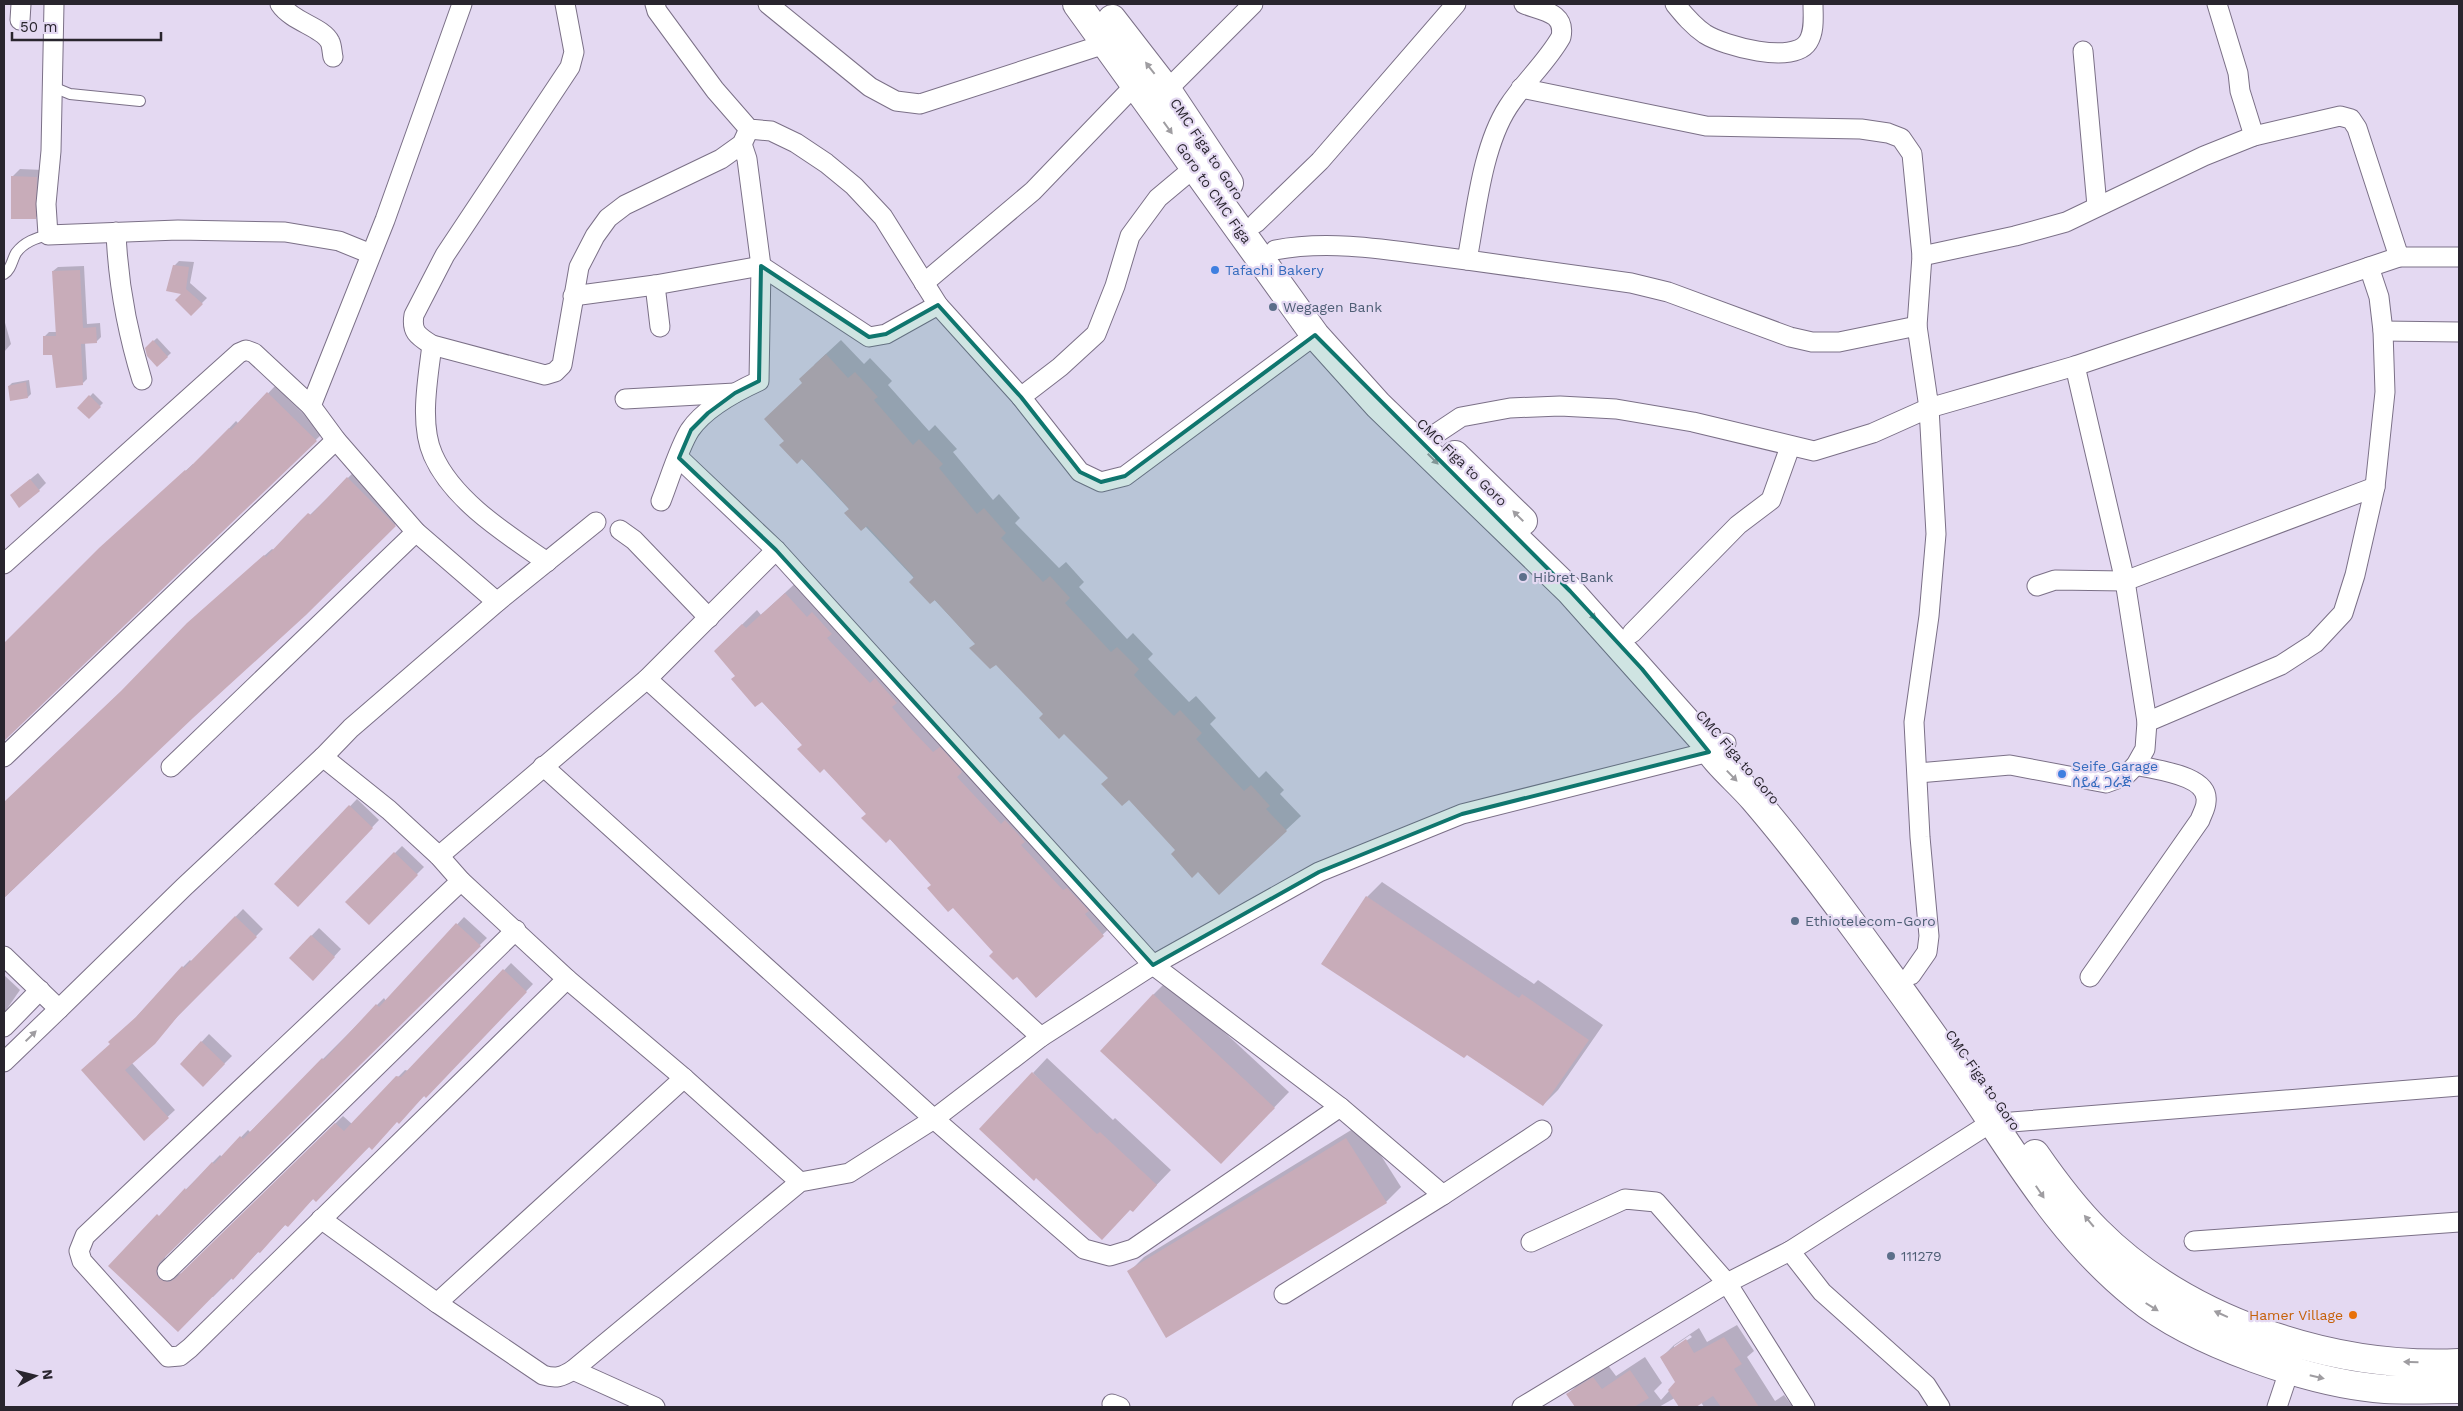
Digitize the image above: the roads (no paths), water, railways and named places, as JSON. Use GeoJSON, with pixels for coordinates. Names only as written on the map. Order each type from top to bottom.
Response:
{"type":"FeatureCollection","features":[{"type":"Feature","properties":{"kind":"main road","name":"Goro to CMC Figa"},"geometry":{"type":"LineString","coordinates":[[1078,4],[1108,43],[1315,335],[1372,398],[1570,590],[1703,740],[1718,748]]}},
{"type":"Feature","properties":{"kind":"main road","name":"CMC Figa to Goro"},"geometry":{"type":"LineString","coordinates":[[1100,4],[1167,90],[1312,305],[1359,362],[1500,497],[1632,633],[1718,748],[1751,769],[1910,975],[2004,1132],[2072,1202],[2096,1230],[2121,1252],[2176,1292],[2250,1328],[2298,1344],[2356,1358],[2381,1361],[2459,1363]]}},
{"type":"Feature","properties":{"kind":"main road"},"geometry":{"type":"LineString","coordinates":[[1718,748],[1754,798],[1857,931],[2004,1132],[2068,1230],[2091,1256],[2137,1297],[2198,1334],[2289,1370],[2383,1389],[2459,1389]]}},
{"type":"Feature","properties":{"kind":"street"},"geometry":{"type":"LineString","coordinates":[[54,4],[53,87],[46,204],[48,235],[178,230],[285,232],[339,241],[371,254]]}},
{"type":"Feature","properties":{"kind":"street"},"geometry":{"type":"LineString","coordinates":[[280,4],[291,16],[330,41],[333,57]]}},
{"type":"Feature","properties":{"kind":"street"},"geometry":{"type":"LineString","coordinates":[[311,406],[371,254],[462,4]]}},
{"type":"Feature","properties":{"kind":"street"},"geometry":{"type":"LineString","coordinates":[[565,4],[574,52],[570,67],[445,255],[414,315],[414,331],[432,345],[545,375],[555,372],[562,365],[579,267],[595,236],[608,218],[624,204],[721,158],[746,136],[771,131],[796,143],[826,163],[854,186],[883,218],[938,305],[1021,397],[1080,472],[1102,482],[1124,476],[1315,335]]}},
{"type":"Feature","properties":{"kind":"street"},"geometry":{"type":"LineString","coordinates":[[655,4],[657,11],[746,136],[747,159],[761,266],[759,382],[735,393],[690,430],[661,501]]}},
{"type":"Feature","properties":{"kind":"street"},"geometry":{"type":"LineString","coordinates":[[768,4],[870,87],[896,101],[920,104],[1108,43]]}},
{"type":"Feature","properties":{"kind":"street"},"geometry":{"type":"LineString","coordinates":[[1167,90],[1252,4]]}},
{"type":"Feature","properties":{"kind":"street"},"geometry":{"type":"LineString","coordinates":[[1256,223],[1320,161],[1456,4]]}},
{"type":"Feature","properties":{"kind":"street"},"geometry":{"type":"LineString","coordinates":[[1467,260],[1486,165],[1507,109],[1556,46],[1563,27],[1561,20],[1555,15],[1524,4]]}},
{"type":"Feature","properties":{"kind":"street"},"geometry":{"type":"LineString","coordinates":[[1675,4],[1705,34],[1725,44],[1767,53],[1796,51],[1807,43],[1813,31],[1813,4]]}},
{"type":"Feature","properties":{"kind":"street"},"geometry":{"type":"LineString","coordinates":[[2216,4],[2238,73],[2240,90],[2254,136]]}},
{"type":"Feature","properties":{"kind":"street"},"geometry":{"type":"LineString","coordinates":[[2083,51],[2097,206]]}},
{"type":"Feature","properties":{"kind":"street"},"geometry":{"type":"LineString","coordinates":[[924,283],[1033,190],[1136,84]]}},
{"type":"Feature","properties":{"kind":"street"},"geometry":{"type":"LineString","coordinates":[[1522,88],[1706,126],[1861,129],[1901,138],[1912,154],[1922,256],[1917,326],[1929,408],[1936,534],[1928,616],[1914,722],[1920,836],[1929,936],[1928,952],[1910,975]]}},
{"type":"Feature","properties":{"kind":"street"},"geometry":{"type":"LineString","coordinates":[[1922,256],[2015,236],[2066,222],[2204,156],[2254,136],[2340,116],[2351,119],[2360,137],[2399,257]]}},
{"type":"Feature","properties":{"kind":"street"},"geometry":{"type":"LineString","coordinates":[[1021,397],[1060,367],[1096,334],[1115,286],[1130,236],[1158,198],[1195,167]]}},
{"type":"Feature","properties":{"kind":"street"},"geometry":{"type":"LineString","coordinates":[[116,232],[122,302],[130,340],[142,380]]}},
{"type":"Feature","properties":{"kind":"street"},"geometry":{"type":"LineString","coordinates":[[1275,250],[1316,245],[1341,246],[1467,260],[1631,283],[1668,292],[1790,337],[1812,342],[1847,341],[1917,326]]}},
{"type":"Feature","properties":{"kind":"street"},"geometry":{"type":"LineString","coordinates":[[1434,435],[1462,417],[1510,408],[1560,406],[1616,409],[1693,422],[1790,447],[1814,451],[1835,446],[1929,408],[2075,366],[2369,266],[2399,257],[2459,256]]}},
{"type":"Feature","properties":{"kind":"street"},"geometry":{"type":"LineString","coordinates":[[573,296],[655,285],[761,266],[869,337],[886,334],[938,305]]}},
{"type":"Feature","properties":{"kind":"street"},"geometry":{"type":"LineString","coordinates":[[2147,722],[2281,665],[2315,643],[2343,613],[2355,575],[2375,487],[2384,392],[2383,331],[2379,297],[2369,266]]}},
{"type":"Feature","properties":{"kind":"street"},"geometry":{"type":"LineString","coordinates":[[655,285],[660,327]]}},
{"type":"Feature","properties":{"kind":"street"},"geometry":{"type":"LineString","coordinates":[[2383,331],[2459,332]]}},
{"type":"Feature","properties":{"kind":"street"},"geometry":{"type":"LineString","coordinates":[[432,345],[425,396],[428,431],[433,455],[450,481],[493,525],[547,562]]}},
{"type":"Feature","properties":{"kind":"street"},"geometry":{"type":"LineString","coordinates":[[4,564],[239,353],[246,350],[254,353],[311,406],[336,440],[416,532],[497,602]]}},
{"type":"Feature","properties":{"kind":"street"},"geometry":{"type":"LineString","coordinates":[[1918,773],[2010,765],[2106,783],[2125,776],[2136,765],[2145,749],[2147,722],[2125,581],[2075,366]]}},
{"type":"Feature","properties":{"kind":"street"},"geometry":{"type":"LineString","coordinates":[[625,399],[735,393]]}},
{"type":"Feature","properties":{"kind":"street"},"geometry":{"type":"LineString","coordinates":[[4,757],[336,440]]}},
{"type":"Feature","properties":{"kind":"street"},"geometry":{"type":"LineString","coordinates":[[1632,633],[1738,525],[1770,500],[1790,447]]}},
{"type":"Feature","properties":{"kind":"street"},"geometry":{"type":"LineString","coordinates":[[679,458],[776,550],[1153,966],[1340,1107],[1443,1195]]}},
{"type":"Feature","properties":{"kind":"street"},"geometry":{"type":"LineString","coordinates":[[2037,586],[2055,580],[2125,581],[2375,487]]}},
{"type":"Feature","properties":{"kind":"street"},"geometry":{"type":"LineString","coordinates":[[4,1062],[184,887],[324,757],[351,728],[497,602],[596,522]]}},
{"type":"Feature","properties":{"kind":"street"},"geometry":{"type":"LineString","coordinates":[[620,530],[634,540],[709,618]]}},
{"type":"Feature","properties":{"kind":"street"},"geometry":{"type":"LineString","coordinates":[[171,766],[416,532]]}},
{"type":"Feature","properties":{"kind":"street"},"geometry":{"type":"LineString","coordinates":[[439,856],[647,679],[776,550]]}},
{"type":"Feature","properties":{"kind":"street"},"geometry":{"type":"LineString","coordinates":[[647,679],[1041,1037]]}},
{"type":"Feature","properties":{"kind":"street"},"geometry":{"type":"LineString","coordinates":[[321,1219],[437,1303],[543,1375],[554,1378],[564,1376],[800,1182],[849,1173],[934,1119],[1041,1037],[1153,966],[1319,872],[1462,814],[1718,748]]}},
{"type":"Feature","properties":{"kind":"street"},"geometry":{"type":"LineString","coordinates":[[324,757],[389,810],[439,856],[461,881],[567,979],[684,1078],[800,1182]]}},
{"type":"Feature","properties":{"kind":"street"},"geometry":{"type":"LineString","coordinates":[[2090,978],[2200,820],[2206,801],[2205,791],[2195,780],[2136,765]]}},
{"type":"Feature","properties":{"kind":"street"},"geometry":{"type":"LineString","coordinates":[[543,766],[934,1119],[1084,1249],[1110,1256],[1133,1249],[1340,1107]]}},
{"type":"Feature","properties":{"kind":"street"},"geometry":{"type":"LineString","coordinates":[[461,881],[85,1236],[79,1251],[82,1261],[168,1357],[180,1356],[567,979]]}},
{"type":"Feature","properties":{"kind":"street"},"geometry":{"type":"LineString","coordinates":[[167,1271],[516,930]]}},
{"type":"Feature","properties":{"kind":"street"},"geometry":{"type":"LineString","coordinates":[[4,956],[59,1009]]}},
{"type":"Feature","properties":{"kind":"street"},"geometry":{"type":"LineString","coordinates":[[4,1027],[40,990]]}},
{"type":"Feature","properties":{"kind":"street"},"geometry":{"type":"LineString","coordinates":[[437,1303],[684,1078]]}},
{"type":"Feature","properties":{"kind":"street"},"geometry":{"type":"LineString","coordinates":[[1522,1407],[1546,1401],[1727,1283],[1790,1252],[2004,1132],[2459,1086]]}},
{"type":"Feature","properties":{"kind":"street"},"geometry":{"type":"LineString","coordinates":[[1284,1294],[1443,1195],[1542,1130]]}},
{"type":"Feature","properties":{"kind":"street"},"geometry":{"type":"LineString","coordinates":[[1531,1242],[1625,1200],[1656,1202],[1727,1283],[1805,1407]]}},
{"type":"Feature","properties":{"kind":"street"},"geometry":{"type":"LineString","coordinates":[[2194,1240],[2459,1222]]}},
{"type":"Feature","properties":{"kind":"street"},"geometry":{"type":"LineString","coordinates":[[1790,1252],[1822,1292],[1926,1385],[1940,1407]]}},
{"type":"Feature","properties":{"kind":"street"},"geometry":{"type":"LineString","coordinates":[[2276,1407],[2298,1344]]}},
{"type":"Feature","properties":{"kind":"street"},"geometry":{"type":"LineString","coordinates":[[573,1370],[655,1407]]}},
{"type":"Feature","properties":{"kind":"lane"},"geometry":{"type":"LineString","coordinates":[[53,87],[70,94],[140,101]]}},
{"type":"Feature","properties":{"kind":"lane"},"geometry":{"type":"LineString","coordinates":[[4,274],[7,272],[17,252],[33,238],[48,235]]}},
{"type":"Feature","properties":{"kind":"place","name":"Tafachi Bakery"},"geometry":{"type":"Point","coordinates":[1215,270]}},
{"type":"Feature","properties":{"kind":"place","name":"Wegagen Bank"},"geometry":{"type":"Point","coordinates":[1273,307]}},
{"type":"Feature","properties":{"kind":"place","name":"Hibret Bank"},"geometry":{"type":"Point","coordinates":[1523,577]}},
{"type":"Feature","properties":{"kind":"place","name":"Seife Garage ሰይፈ ጋራጅ"},"geometry":{"type":"Point","coordinates":[2062,774]}},
{"type":"Feature","properties":{"kind":"place","name":"Ethiotelecom-Goro"},"geometry":{"type":"Point","coordinates":[1795,921]}},
{"type":"Feature","properties":{"kind":"place","name":"111279"},"geometry":{"type":"Point","coordinates":[1891,1256]}},
{"type":"Feature","properties":{"kind":"place","name":"Hamer Village"},"geometry":{"type":"Point","coordinates":[2353,1315]}}]}
